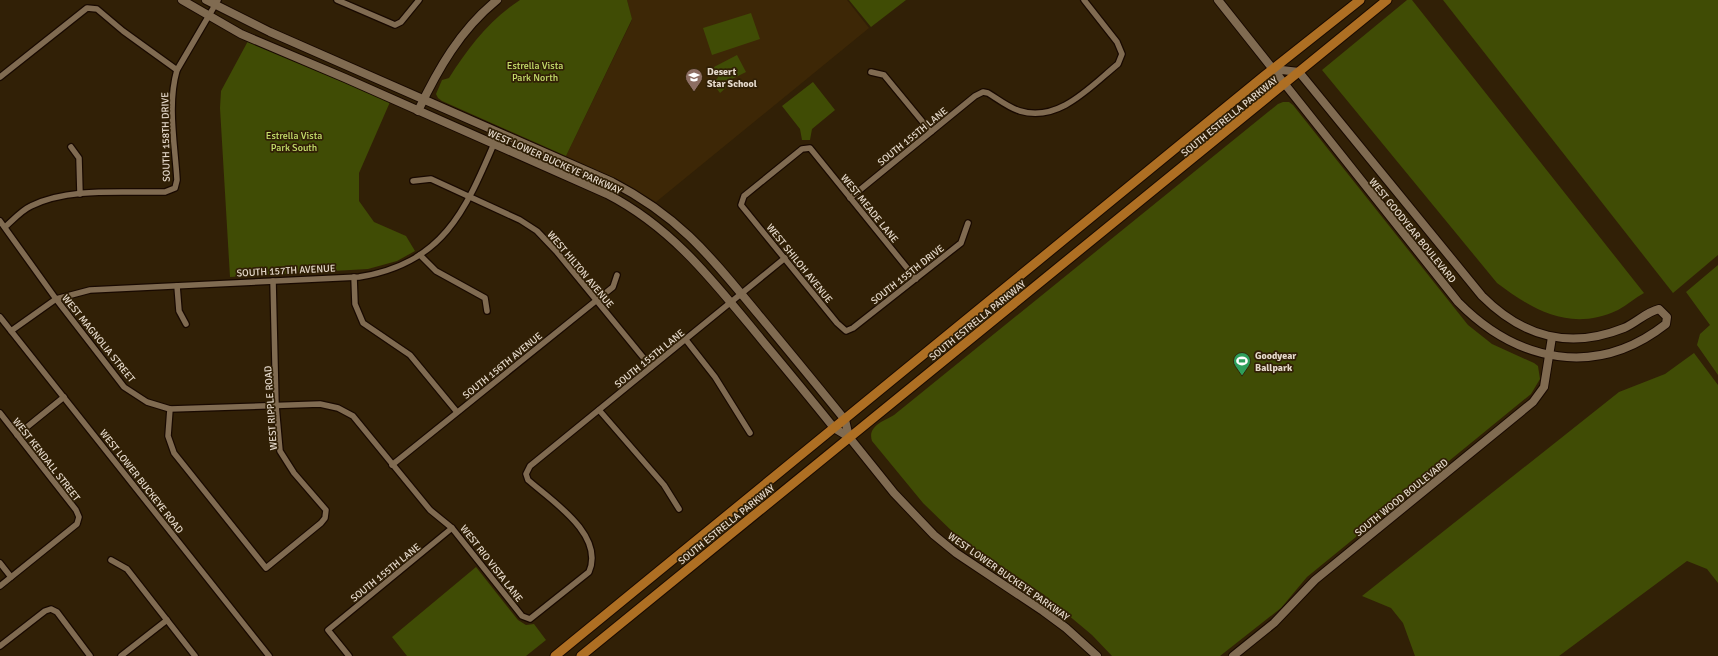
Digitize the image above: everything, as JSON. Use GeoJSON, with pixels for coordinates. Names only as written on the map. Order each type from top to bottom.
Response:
{"type":"FeatureCollection","features":[{"type":"Feature","properties":{"kind":"main road","name":"WEST LOWER BUCKEYE PARKWAY"},"geometry":{"type":"LineString","coordinates":[[182,0],[209,17],[241,34],[494,144],[625,204],[652,222],[685,250],[731,302],[834,428],[849,437],[894,493],[934,535],[956,552],[1043,611],[1071,632],[1098,656]]}},
{"type":"Feature","properties":{"kind":"main road","name":"WEST LOWER BUCKEYE PARKWAY"},"geometry":{"type":"LineString","coordinates":[[206,0],[216,3],[270,32],[424,98],[612,182],[659,210],[694,239],[741,294],[845,420],[849,437]]}},
{"type":"Feature","properties":{"kind":"main road"},"geometry":{"type":"LineString","coordinates":[[418,111],[440,68],[460,37],[479,16],[497,0]]}},
{"type":"Feature","properties":{"kind":"main road"},"geometry":{"type":"LineString","coordinates":[[1218,0],[1273,69],[1300,72]]}},
{"type":"Feature","properties":{"kind":"main road","name":"SOUTH ESTRELLA PARKWAY"},"geometry":{"type":"LineString","coordinates":[[555,656],[1273,69],[1360,0]]}},
{"type":"Feature","properties":{"kind":"main road","name":"SOUTH ESTRELLA PARKWAY"},"geometry":{"type":"LineString","coordinates":[[581,656],[849,437],[1285,85],[1387,0]]}},
{"type":"Feature","properties":{"kind":"main road","name":"WEST GOODYEAR BOULEVARD"},"geometry":{"type":"LineString","coordinates":[[1273,69],[1453,296],[1475,319],[1491,332],[1512,343],[1550,355],[1580,357],[1626,348],[1654,334],[1666,324],[1667,317],[1659,309],[1654,310],[1626,327],[1596,338],[1573,340],[1552,336],[1533,330],[1498,311],[1482,296],[1300,72]]}},
{"type":"Feature","properties":{"kind":"main road","name":"SOUTH WOOD BOULEVARD"},"geometry":{"type":"LineString","coordinates":[[1233,656],[1280,618],[1315,580],[1533,402],[1544,387],[1552,336]]}},
{"type":"Feature","properties":{"kind":"street"},"geometry":{"type":"LineString","coordinates":[[337,0],[395,25],[401,22],[419,0]]}},
{"type":"Feature","properties":{"kind":"street","name":"SOUTH 155TH LANE"},"geometry":{"type":"LineString","coordinates":[[850,198],[974,96],[983,92],[988,93],[1020,111],[1040,114],[1069,104],[1118,64],[1122,54],[1117,42],[1084,0]]}},
{"type":"Feature","properties":{"kind":"street","name":"SOUTH 158TH DRIVE"},"geometry":{"type":"LineString","coordinates":[[80,194],[165,192],[175,188],[177,180],[171,101],[177,70],[216,3]]}},
{"type":"Feature","properties":{"kind":"street"},"geometry":{"type":"LineString","coordinates":[[0,77],[87,8],[97,9],[123,31],[177,70]]}},
{"type":"Feature","properties":{"kind":"street"},"geometry":{"type":"LineString","coordinates":[[871,72],[884,75],[931,132]]}},
{"type":"Feature","properties":{"kind":"street","name":"SOUTH 157TH AVENUE"},"geometry":{"type":"LineString","coordinates":[[11,331],[56,299],[90,290],[354,277],[389,271],[420,255],[455,222],[499,132]]}},
{"type":"Feature","properties":{"kind":"street"},"geometry":{"type":"LineString","coordinates":[[4,227],[30,206],[54,197],[80,194],[79,158],[71,147]]}},
{"type":"Feature","properties":{"kind":"street","name":"WEST MEADE LANE"},"geometry":{"type":"LineString","coordinates":[[741,205],[744,196],[802,149],[810,148],[916,279]]}},
{"type":"Feature","properties":{"kind":"street","name":"WEST HILTON AVENUE"},"geometry":{"type":"LineString","coordinates":[[414,181],[431,179],[520,220],[536,231],[549,242],[651,367]]}},
{"type":"Feature","properties":{"kind":"street","name":"WEST SHILOH AVENUE"},"geometry":{"type":"LineString","coordinates":[[741,205],[837,323],[846,331]]}},
{"type":"Feature","properties":{"kind":"street","name":"WEST MAGNOLIA STREET"},"geometry":{"type":"LineString","coordinates":[[0,221],[56,299],[124,386],[147,402],[170,409],[276,406]]}},
{"type":"Feature","properties":{"kind":"street","name":"SOUTH 155TH DRIVE"},"geometry":{"type":"LineString","coordinates":[[846,331],[853,328],[961,243],[968,223]]}},
{"type":"Feature","properties":{"kind":"street"},"geometry":{"type":"LineString","coordinates":[[420,255],[436,271],[485,298],[487,311]]}},
{"type":"Feature","properties":{"kind":"street","name":"SOUTH 155TH LANE"},"geometry":{"type":"LineString","coordinates":[[530,619],[589,572],[592,565],[591,548],[582,529],[572,518],[528,480],[526,474],[530,466],[785,258]]}},
{"type":"Feature","properties":{"kind":"street","name":"SOUTH 156TH AVENUE"},"geometry":{"type":"LineString","coordinates":[[392,465],[613,287],[617,275]]}},
{"type":"Feature","properties":{"kind":"street"},"geometry":{"type":"LineString","coordinates":[[354,277],[355,304],[363,323],[410,355],[457,412]]}},
{"type":"Feature","properties":{"kind":"street","name":"WEST RIPPLE ROAD"},"geometry":{"type":"LineString","coordinates":[[170,409],[168,436],[174,453],[266,568],[325,518],[326,510],[294,473],[280,451],[276,406],[273,281]]}},
{"type":"Feature","properties":{"kind":"street"},"geometry":{"type":"LineString","coordinates":[[177,286],[179,311],[186,324]]}},
{"type":"Feature","properties":{"kind":"street","name":"WEST LOWER BUCKEYE ROAD"},"geometry":{"type":"LineString","coordinates":[[0,317],[269,656]]}},
{"type":"Feature","properties":{"kind":"street"},"geometry":{"type":"LineString","coordinates":[[686,340],[715,377],[750,433]]}},
{"type":"Feature","properties":{"kind":"street"},"geometry":{"type":"LineString","coordinates":[[17,435],[64,397]]}},
{"type":"Feature","properties":{"kind":"street","name":"WEST RIO VISTA LANE"},"geometry":{"type":"LineString","coordinates":[[276,406],[320,404],[338,408],[353,416],[430,510],[452,528],[522,616],[530,619]]}},
{"type":"Feature","properties":{"kind":"street"},"geometry":{"type":"LineString","coordinates":[[599,410],[664,485],[679,509]]}},
{"type":"Feature","properties":{"kind":"street","name":"WEST KENDALL STREET"},"geometry":{"type":"LineString","coordinates":[[0,413],[76,510],[79,517],[77,524],[11,577]]}},
{"type":"Feature","properties":{"kind":"street","name":"SOUTH 155TH LANE"},"geometry":{"type":"LineString","coordinates":[[349,656],[328,630],[452,528]]}},
{"type":"Feature","properties":{"kind":"street"},"geometry":{"type":"LineString","coordinates":[[112,560],[127,569],[195,656]]}},
{"type":"Feature","properties":{"kind":"street"},"geometry":{"type":"LineString","coordinates":[[0,563],[11,577],[0,586]]}},
{"type":"Feature","properties":{"kind":"street"},"geometry":{"type":"LineString","coordinates":[[0,646],[45,611],[51,609],[57,612],[90,656]]}},
{"type":"Feature","properties":{"kind":"street"},"geometry":{"type":"LineString","coordinates":[[121,656],[167,620]]}},
{"type":"Feature","properties":{"kind":"shaded area","name":"Desert Star School"},"geometry":{"type":"Polygon","coordinates":[[[627,0],[847,0],[869,28],[656,202],[621,181],[566,156],[632,20],[627,0]]]}},
{"type":"Feature","properties":{"kind":"green space","name":"Estrella Vista Park North"},"geometry":{"type":"Polygon","coordinates":[[[520,0],[627,0],[632,19],[566,156],[442,101],[436,94],[442,80],[449,78],[480,35],[498,16],[520,0]]]}},
{"type":"Feature","properties":{"kind":"green space"},"geometry":{"type":"Polygon","coordinates":[[[849,0],[906,0],[871,27],[849,0]]]}},
{"type":"Feature","properties":{"kind":"green space"},"geometry":{"type":"Polygon","coordinates":[[[1407,0],[1412,0],[1644,293],[1618,310],[1601,316],[1584,319],[1569,319],[1539,310],[1511,293],[1497,283],[1322,70],[1407,0]]]}},
{"type":"Feature","properties":{"kind":"green space"},"geometry":{"type":"Polygon","coordinates":[[[1443,0],[1718,0],[1718,255],[1673,293],[1443,0]]]}},
{"type":"Feature","properties":{"kind":"green space"},"geometry":{"type":"Polygon","coordinates":[[[751,13],[760,39],[712,55],[703,28],[751,13]]]}},
{"type":"Feature","properties":{"kind":"green space","name":"Estrella Vista Park South"},"geometry":{"type":"Polygon","coordinates":[[[248,41],[390,102],[359,173],[359,201],[374,222],[406,236],[415,251],[397,261],[368,269],[230,277],[220,108],[221,91],[248,41]]]}},
{"type":"Feature","properties":{"kind":"green space"},"geometry":{"type":"Polygon","coordinates":[[[737,55],[746,72],[726,82],[728,86],[720,93],[712,82],[718,78],[714,67],[737,55]]]}},
{"type":"Feature","properties":{"kind":"green space"},"geometry":{"type":"Polygon","coordinates":[[[813,82],[835,110],[812,129],[810,140],[802,140],[800,129],[782,106],[813,82]]]}},
{"type":"Feature","properties":{"kind":"green space","name":"Goodyear Ballpark"},"geometry":{"type":"Polygon","coordinates":[[[1289,102],[1293,105],[1468,325],[1492,344],[1538,366],[1540,379],[1531,394],[1307,577],[1281,608],[1220,656],[1112,656],[1092,635],[1043,594],[958,537],[923,503],[872,441],[872,431],[877,425],[894,415],[1278,104],[1289,102]]]}},
{"type":"Feature","properties":{"kind":"green space"},"geometry":{"type":"Polygon","coordinates":[[[1718,265],[1718,375],[1697,345],[1700,334],[1710,325],[1686,292],[1718,265]]]}},
{"type":"Feature","properties":{"kind":"green space"},"geometry":{"type":"Polygon","coordinates":[[[1694,353],[1718,385],[1718,583],[1707,569],[1687,561],[1559,656],[1415,656],[1403,623],[1391,608],[1362,596],[1619,392],[1665,374],[1694,353]]]}},
{"type":"Feature","properties":{"kind":"green space"},"geometry":{"type":"Polygon","coordinates":[[[476,567],[518,620],[526,625],[534,624],[546,640],[526,656],[407,656],[392,637],[476,567]]]}},
{"type":"Feature","properties":{"kind":"place","name":"Desert Star School"},"geometry":{"type":"Point","coordinates":[694,92]}},
{"type":"Feature","properties":{"kind":"place","name":"Goodyear Ballpark"},"geometry":{"type":"Point","coordinates":[1242,376]}}]}
